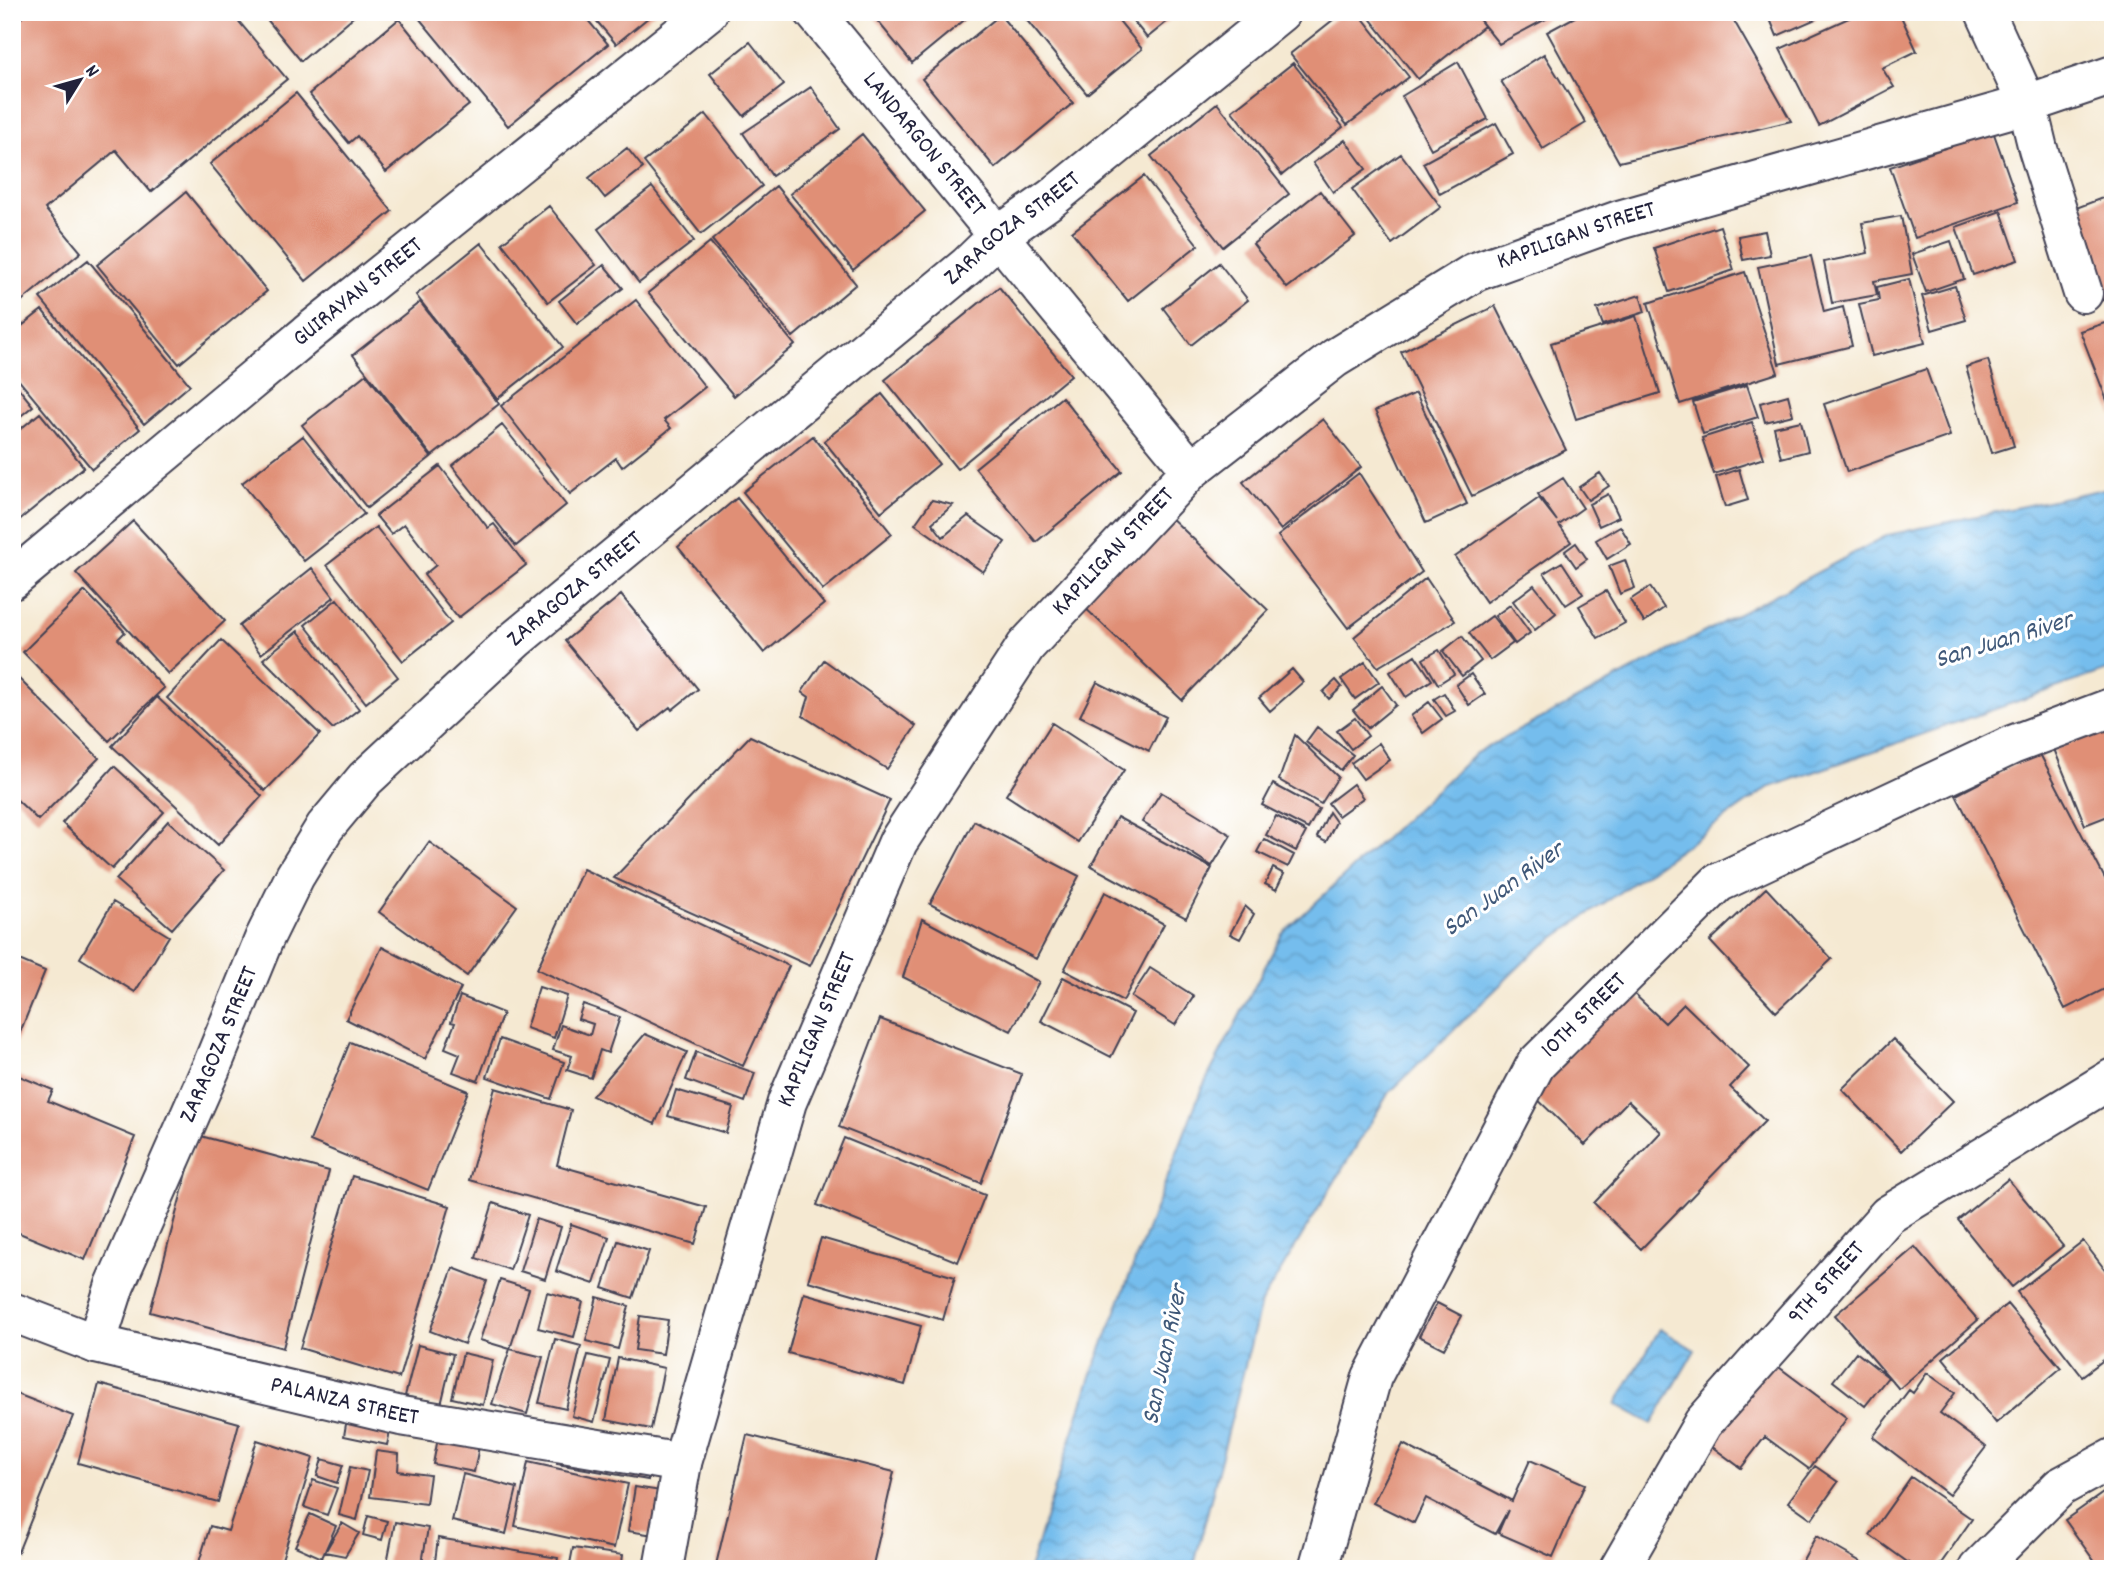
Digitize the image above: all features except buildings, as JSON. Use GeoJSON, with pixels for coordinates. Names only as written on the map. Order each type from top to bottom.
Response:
{"type":"FeatureCollection","features":[{"type":"Feature","properties":{"kind":"street","name":"GUIRAYAN STREET"},"geometry":{"type":"LineString","coordinates":[[12,580],[312,330],[708,12]]}},
{"type":"Feature","properties":{"kind":"street","name":"LANDARGON STREET"},"geometry":{"type":"LineString","coordinates":[[814,12],[1191,470]]}},
{"type":"Feature","properties":{"kind":"street","name":"ZARAGOZA STREET"},"geometry":{"type":"LineString","coordinates":[[96,1344],[115,1285],[211,1068],[264,939],[295,876],[325,827],[365,779],[516,639],[967,266],[998,236],[1052,198],[1281,12]]}},
{"type":"Feature","properties":{"kind":"street"},"geometry":{"type":"LineString","coordinates":[[1985,12],[2027,104],[2038,149],[2083,293]]}},
{"type":"Feature","properties":{"kind":"street","name":"KAPILIGAN STREET"},"geometry":{"type":"LineString","coordinates":[[663,1569],[682,1463],[787,1102],[898,842],[1026,646],[1191,470],[1335,358],[1475,272],[1619,220],[2027,104],[2113,75]]}},
{"type":"Feature","properties":{"kind":"street","name":"10TH STREET"},"geometry":{"type":"LineString","coordinates":[[1318,1569],[1371,1377],[1536,1064],[1718,883],[2012,746],[2113,707]]}},
{"type":"Feature","properties":{"kind":"street","name":"9TH STREET"},"geometry":{"type":"LineString","coordinates":[[1619,1569],[1703,1423],[1888,1215],[2113,1078]]}},
{"type":"Feature","properties":{"kind":"street","name":"PALANZA STREET"},"geometry":{"type":"LineString","coordinates":[[12,1312],[96,1344],[401,1416],[682,1463]]}},
{"type":"Feature","properties":{"kind":"street"},"geometry":{"type":"LineString","coordinates":[[1978,1569],[2060,1487],[2113,1458]]}},
{"type":"Feature","properties":{"kind":"water","name":"San Juan River"},"geometry":{"type":"Polygon","coordinates":[[[2113,487],[2113,668],[1768,788],[1533,953],[1388,1094],[1261,1303],[1193,1569],[1029,1569],[1092,1373],[1201,1090],[1282,934],[1476,753],[1888,535],[2113,487]]]}},
{"type":"Feature","properties":{"kind":"water"},"geometry":{"type":"Polygon","coordinates":[[[1660,1329],[1695,1350],[1652,1424],[1616,1404],[1660,1329]]]}}]}
